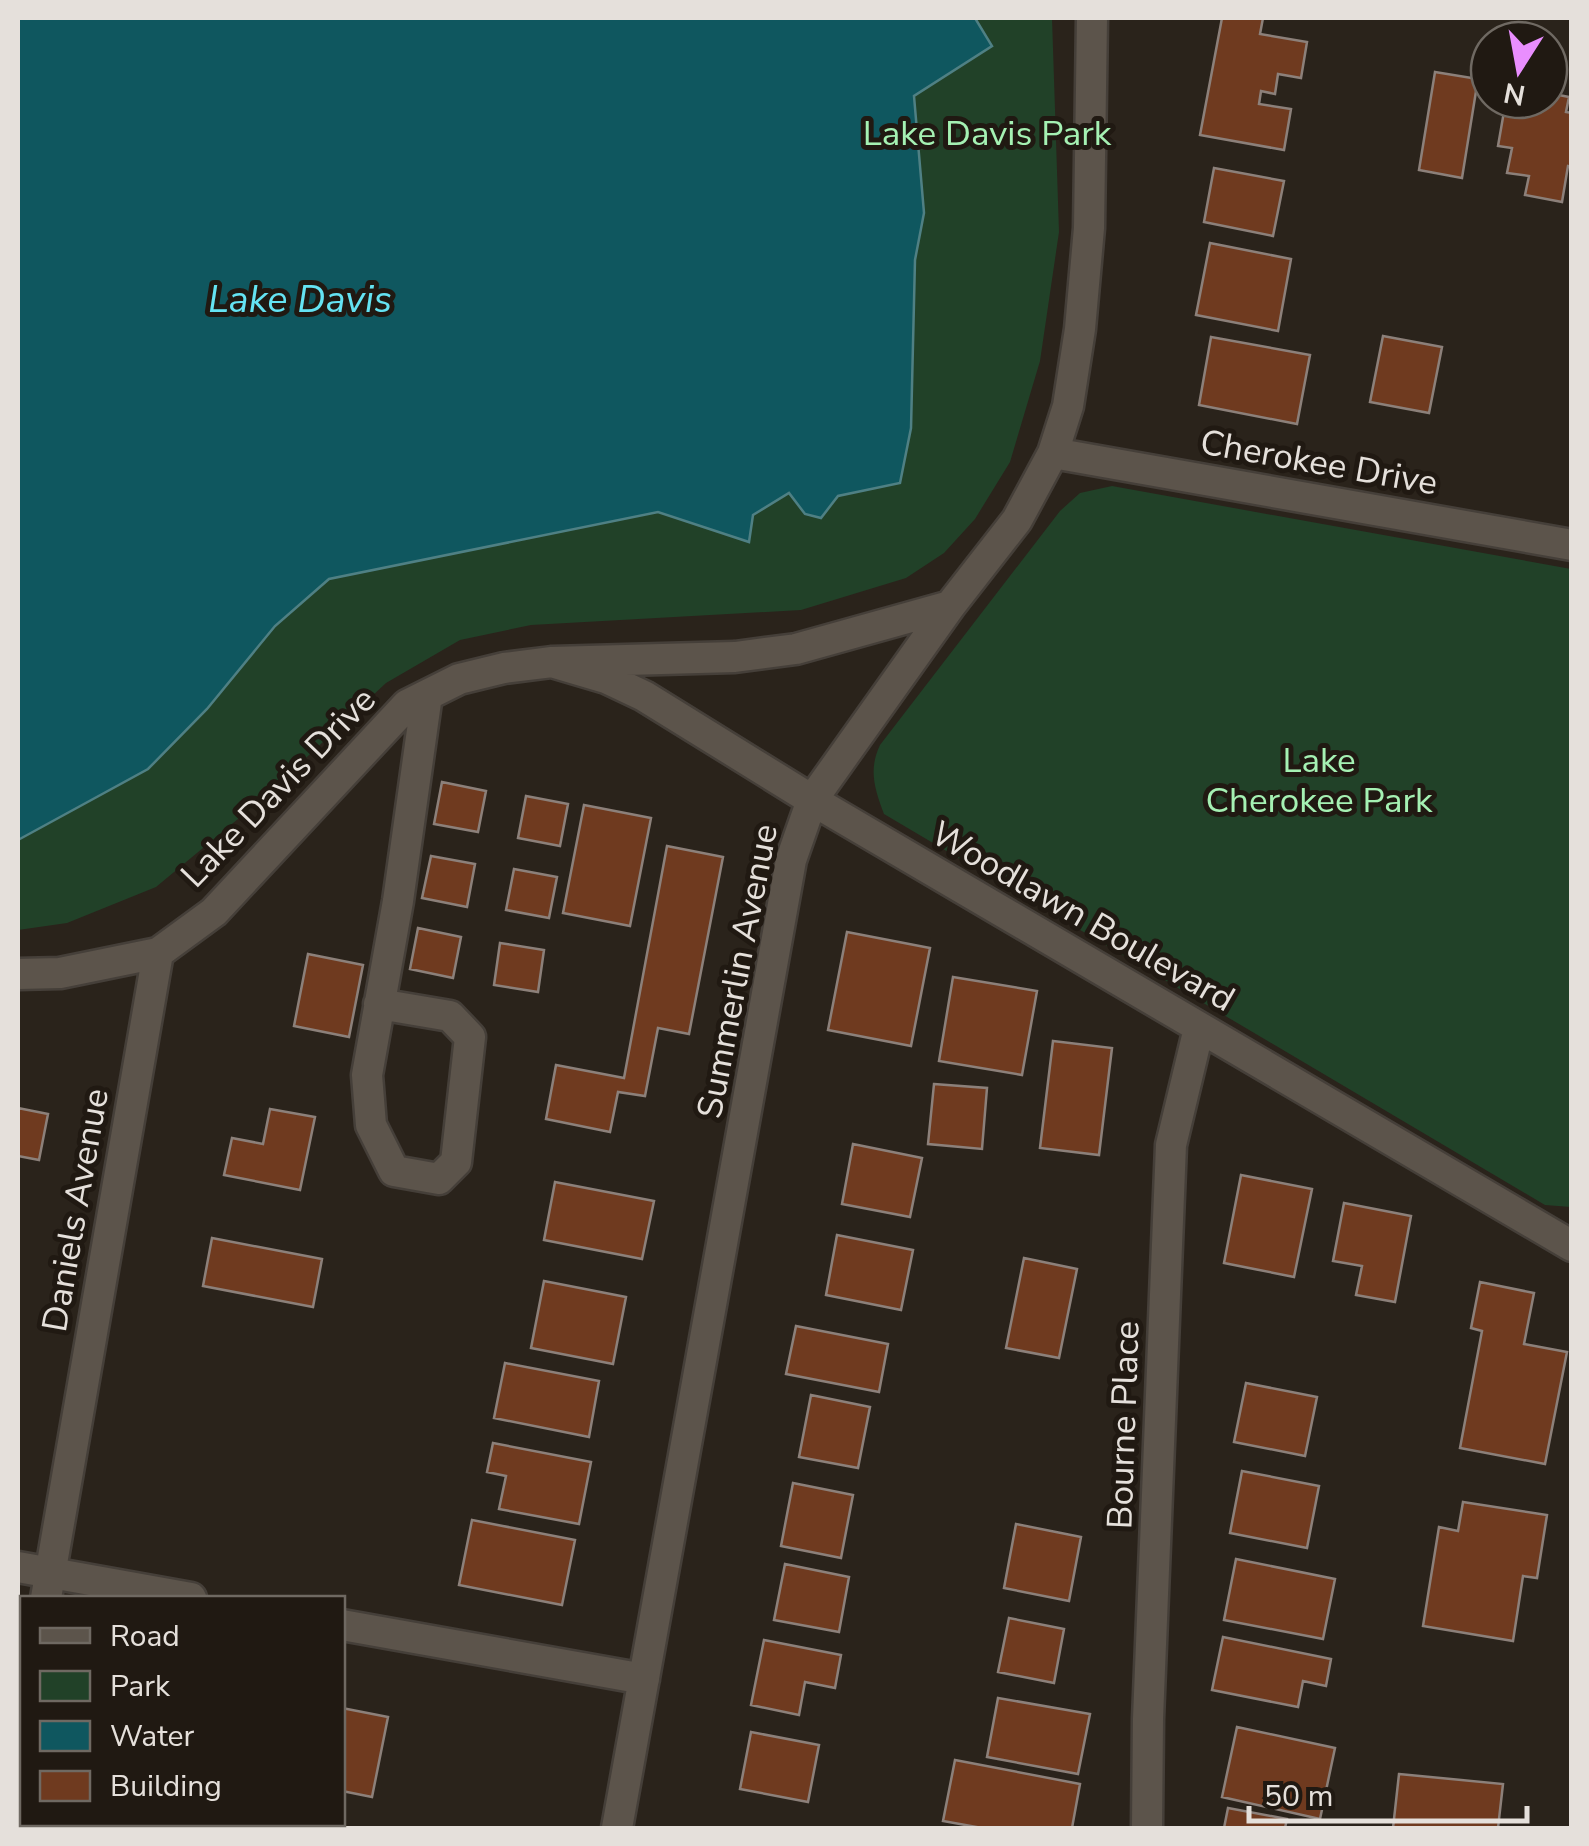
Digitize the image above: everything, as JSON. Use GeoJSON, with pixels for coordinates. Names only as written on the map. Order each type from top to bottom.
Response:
{"type":"FeatureCollection","features":[{"type":"Feature","properties":{"kind":"street","name":"Summerlin Avenue"},"geometry":{"type":"LineString","coordinates":[[616,1828],[791,860],[812,800],[950,606],[1017,520],[1053,453],[1068,406],[1090,228],[1092,18]]}},
{"type":"Feature","properties":{"kind":"street","name":"Cherokee Drive"},"geometry":{"type":"LineString","coordinates":[[1053,453],[1572,545]]}},
{"type":"Feature","properties":{"kind":"street","name":"Lake Davis Drive"},"geometry":{"type":"LineString","coordinates":[[18,974],[60,973],[158,953],[214,912],[408,706],[459,679],[552,662],[735,657],[781,651],[950,606]]}},
{"type":"Feature","properties":{"kind":"street","name":"Woodlawn Boulevard"},"geometry":{"type":"LineString","coordinates":[[552,662],[606,678],[644,696],[812,800],[1572,1246]]}},
{"type":"Feature","properties":{"kind":"street"},"geometry":{"type":"LineString","coordinates":[[379,1004],[450,1016],[470,1037],[456,1162],[438,1179],[394,1171],[371,1125],[366,1075],[379,1004],[398,901],[426,695]]}},
{"type":"Feature","properties":{"kind":"street","name":"Daniels Avenue"},"geometry":{"type":"LineString","coordinates":[[48,1586],[158,953]]}},
{"type":"Feature","properties":{"kind":"street","name":"Bourne Place"},"geometry":{"type":"LineString","coordinates":[[1147,1828],[1171,1146],[1198,1028]]}},
{"type":"Feature","properties":{"kind":"street"},"geometry":{"type":"LineString","coordinates":[[18,1567],[48,1586],[167,1596]]}},
{"type":"Feature","properties":{"kind":"street"},"geometry":{"type":"LineString","coordinates":[[345,1626],[644,1679]]}},
{"type":"Feature","properties":{"kind":"green space","name":"Lake Davis Park"},"geometry":{"type":"Polygon","coordinates":[[[975,18],[1052,18],[1059,232],[1040,361],[1010,462],[975,519],[944,553],[906,578],[801,610],[531,625],[460,640],[386,683],[262,799],[156,887],[67,923],[18,930],[18,840],[148,769],[207,709],[275,626],[329,579],[658,512],[748,542],[753,515],[790,493],[838,496],[900,483],[911,428],[915,260],[924,213],[914,96],[992,46],[975,18]]]}},
{"type":"Feature","properties":{"kind":"green space","name":"Lake Cherokee Park"},"geometry":{"type":"Polygon","coordinates":[[[1112,486],[1571,569],[1571,1207],[1545,1205],[884,814],[874,771],[880,745],[1060,511],[1080,493],[1112,486]]]}},
{"type":"Feature","properties":{"kind":"water","name":"Lake Davis"},"geometry":{"type":"Polygon","coordinates":[[[18,18],[975,18],[992,46],[914,96],[924,213],[915,260],[911,428],[900,483],[838,496],[821,518],[805,514],[789,493],[753,515],[749,542],[658,512],[329,579],[275,626],[207,709],[148,769],[18,840],[18,18]]]}},
{"type":"Feature","properties":{"kind":"building"},"geometry":{"type":"Polygon","coordinates":[[[1222,18],[1263,18],[1260,34],[1307,42],[1301,78],[1278,74],[1275,94],[1261,91],[1259,104],[1291,109],[1284,150],[1200,135],[1222,18]]]}},
{"type":"Feature","properties":{"kind":"building"},"geometry":{"type":"Polygon","coordinates":[[[1435,72],[1469,78],[1471,120],[1462,178],[1419,170],[1435,72]]]}},
{"type":"Feature","properties":{"kind":"building"},"geometry":{"type":"Polygon","coordinates":[[[1572,113],[1572,167],[1568,166],[1562,202],[1525,195],[1529,176],[1507,173],[1512,148],[1498,146],[1503,120],[1569,120],[1572,113]]]}},
{"type":"Feature","properties":{"kind":"building"},"geometry":{"type":"Polygon","coordinates":[[[1214,168],[1284,181],[1273,236],[1204,222],[1214,168]]]}},
{"type":"Feature","properties":{"kind":"building"},"geometry":{"type":"Polygon","coordinates":[[[1210,243],[1291,259],[1278,331],[1196,315],[1210,243]]]}},
{"type":"Feature","properties":{"kind":"building"},"geometry":{"type":"Polygon","coordinates":[[[1383,336],[1442,347],[1429,413],[1370,402],[1383,336]]]}},
{"type":"Feature","properties":{"kind":"building"},"geometry":{"type":"Polygon","coordinates":[[[1211,337],[1310,355],[1297,424],[1199,405],[1211,337]]]}},
{"type":"Feature","properties":{"kind":"building"},"geometry":{"type":"Polygon","coordinates":[[[442,782],[486,791],[478,832],[434,824],[442,782]]]}},
{"type":"Feature","properties":{"kind":"building"},"geometry":{"type":"Polygon","coordinates":[[[526,796],[568,804],[560,846],[518,838],[526,796]]]}},
{"type":"Feature","properties":{"kind":"building"},"geometry":{"type":"Polygon","coordinates":[[[584,805],[651,818],[630,926],[563,913],[584,805]]]}},
{"type":"Feature","properties":{"kind":"building"},"geometry":{"type":"Polygon","coordinates":[[[667,846],[723,857],[689,1034],[658,1028],[645,1096],[618,1092],[610,1132],[546,1119],[556,1065],[624,1078],[667,846]]]}},
{"type":"Feature","properties":{"kind":"building"},"geometry":{"type":"Polygon","coordinates":[[[431,856],[475,864],[467,907],[422,898],[431,856]]]}},
{"type":"Feature","properties":{"kind":"building"},"geometry":{"type":"Polygon","coordinates":[[[514,869],[557,877],[549,918],[506,910],[514,869]]]}},
{"type":"Feature","properties":{"kind":"building"},"geometry":{"type":"Polygon","coordinates":[[[418,928],[461,937],[453,978],[410,969],[418,928]]]}},
{"type":"Feature","properties":{"kind":"building"},"geometry":{"type":"Polygon","coordinates":[[[847,932],[930,948],[911,1046],[828,1030],[847,932]]]}},
{"type":"Feature","properties":{"kind":"building"},"geometry":{"type":"Polygon","coordinates":[[[500,943],[544,950],[538,992],[494,985],[500,943]]]}},
{"type":"Feature","properties":{"kind":"building"},"geometry":{"type":"Polygon","coordinates":[[[308,954],[363,965],[349,1037],[294,1026],[308,954]]]}},
{"type":"Feature","properties":{"kind":"building"},"geometry":{"type":"Polygon","coordinates":[[[953,977],[1037,991],[1022,1075],[939,1061],[953,977]]]}},
{"type":"Feature","properties":{"kind":"building"},"geometry":{"type":"Polygon","coordinates":[[[1053,1041],[1112,1048],[1099,1155],[1040,1148],[1053,1041]]]}},
{"type":"Feature","properties":{"kind":"building"},"geometry":{"type":"Polygon","coordinates":[[[934,1084],[987,1088],[982,1149],[928,1144],[934,1084]]]}},
{"type":"Feature","properties":{"kind":"building"},"geometry":{"type":"Polygon","coordinates":[[[18,1108],[48,1114],[39,1160],[18,1156],[18,1108]]]}},
{"type":"Feature","properties":{"kind":"building"},"geometry":{"type":"Polygon","coordinates":[[[270,1109],[315,1117],[300,1190],[224,1175],[232,1138],[263,1144],[270,1109]]]}},
{"type":"Feature","properties":{"kind":"building"},"geometry":{"type":"Polygon","coordinates":[[[853,1144],[922,1158],[910,1217],[842,1204],[853,1144]]]}},
{"type":"Feature","properties":{"kind":"building"},"geometry":{"type":"Polygon","coordinates":[[[1241,1175],[1312,1189],[1294,1277],[1224,1263],[1241,1175]]]}},
{"type":"Feature","properties":{"kind":"building"},"geometry":{"type":"Polygon","coordinates":[[[555,1182],[654,1201],[642,1259],[544,1240],[555,1182]]]}},
{"type":"Feature","properties":{"kind":"building"},"geometry":{"type":"Polygon","coordinates":[[[1344,1203],[1411,1216],[1395,1302],[1356,1295],[1362,1266],[1333,1261],[1344,1203]]]}},
{"type":"Feature","properties":{"kind":"building"},"geometry":{"type":"Polygon","coordinates":[[[837,1235],[913,1250],[901,1310],[826,1295],[837,1235]]]}},
{"type":"Feature","properties":{"kind":"building"},"geometry":{"type":"Polygon","coordinates":[[[212,1238],[322,1259],[313,1307],[203,1286],[212,1238]]]}},
{"type":"Feature","properties":{"kind":"building"},"geometry":{"type":"Polygon","coordinates":[[[1024,1258],[1077,1269],[1059,1358],[1006,1348],[1024,1258]]]}},
{"type":"Feature","properties":{"kind":"building"},"geometry":{"type":"Polygon","coordinates":[[[544,1281],[626,1297],[613,1364],[531,1348],[544,1281]]]}},
{"type":"Feature","properties":{"kind":"building"},"geometry":{"type":"Polygon","coordinates":[[[1480,1282],[1534,1293],[1524,1344],[1567,1352],[1545,1464],[1460,1448],[1482,1331],[1471,1328],[1480,1282]]]}},
{"type":"Feature","properties":{"kind":"building"},"geometry":{"type":"Polygon","coordinates":[[[796,1326],[888,1344],[879,1392],[786,1374],[796,1326]]]}},
{"type":"Feature","properties":{"kind":"building"},"geometry":{"type":"Polygon","coordinates":[[[505,1363],[599,1381],[589,1437],[494,1418],[505,1363]]]}},
{"type":"Feature","properties":{"kind":"building"},"geometry":{"type":"Polygon","coordinates":[[[1246,1383],[1317,1397],[1305,1456],[1234,1442],[1246,1383]]]}},
{"type":"Feature","properties":{"kind":"building"},"geometry":{"type":"Polygon","coordinates":[[[811,1395],[870,1407],[858,1468],[799,1457],[811,1395]]]}},
{"type":"Feature","properties":{"kind":"building"},"geometry":{"type":"Polygon","coordinates":[[[493,1443],[591,1462],[579,1524],[499,1509],[506,1476],[487,1472],[493,1443]]]}},
{"type":"Feature","properties":{"kind":"building"},"geometry":{"type":"Polygon","coordinates":[[[1242,1471],[1319,1486],[1307,1548],[1230,1533],[1242,1471]]]}},
{"type":"Feature","properties":{"kind":"building"},"geometry":{"type":"Polygon","coordinates":[[[793,1483],[853,1495],[841,1558],[781,1546],[793,1483]]]}},
{"type":"Feature","properties":{"kind":"building"},"geometry":{"type":"Polygon","coordinates":[[[1463,1502],[1547,1515],[1537,1578],[1523,1576],[1513,1641],[1423,1626],[1439,1527],[1458,1531],[1463,1502]]]}},
{"type":"Feature","properties":{"kind":"building"},"geometry":{"type":"Polygon","coordinates":[[[472,1520],[575,1540],[562,1605],[459,1585],[472,1520]]]}},
{"type":"Feature","properties":{"kind":"building"},"geometry":{"type":"Polygon","coordinates":[[[1016,1524],[1081,1537],[1069,1601],[1004,1588],[1016,1524]]]}},
{"type":"Feature","properties":{"kind":"building"},"geometry":{"type":"Polygon","coordinates":[[[1236,1559],[1335,1579],[1323,1639],[1224,1620],[1236,1559]]]}},
{"type":"Feature","properties":{"kind":"building"},"geometry":{"type":"Polygon","coordinates":[[[785,1564],[849,1577],[839,1632],[774,1620],[785,1564]]]}},
{"type":"Feature","properties":{"kind":"building"},"geometry":{"type":"Polygon","coordinates":[[[1009,1618],[1064,1629],[1054,1683],[998,1672],[1009,1618]]]}},
{"type":"Feature","properties":{"kind":"building"},"geometry":{"type":"Polygon","coordinates":[[[1223,1637],[1331,1659],[1326,1686],[1303,1681],[1298,1707],[1212,1690],[1223,1637]]]}},
{"type":"Feature","properties":{"kind":"building"},"geometry":{"type":"Polygon","coordinates":[[[764,1640],[841,1655],[835,1688],[805,1682],[799,1715],[751,1705],[764,1640]]]}},
{"type":"Feature","properties":{"kind":"building"},"geometry":{"type":"Polygon","coordinates":[[[998,1698],[1090,1714],[1078,1774],[987,1757],[998,1698]]]}},
{"type":"Feature","properties":{"kind":"building"},"geometry":{"type":"Polygon","coordinates":[[[345,1709],[388,1717],[372,1797],[345,1792],[345,1709]]]}},
{"type":"Feature","properties":{"kind":"building"},"geometry":{"type":"Polygon","coordinates":[[[1237,1727],[1335,1748],[1320,1819],[1222,1797],[1237,1727]]]}},
{"type":"Feature","properties":{"kind":"building"},"geometry":{"type":"Polygon","coordinates":[[[751,1732],[819,1745],[808,1802],[740,1789],[751,1732]]]}},
{"type":"Feature","properties":{"kind":"building"},"geometry":{"type":"Polygon","coordinates":[[[955,1760],[1080,1784],[1072,1828],[982,1828],[943,1821],[955,1760]]]}},
{"type":"Feature","properties":{"kind":"building"},"geometry":{"type":"Polygon","coordinates":[[[1399,1774],[1503,1784],[1498,1828],[1393,1828],[1399,1774]]]}},
{"type":"Feature","properties":{"kind":"building"},"geometry":{"type":"Polygon","coordinates":[[[1228,1808],[1287,1819],[1285,1828],[1224,1828],[1228,1808]]]}},
{"type":"Feature","properties":{"kind":"building"},"geometry":{"type":"Polygon","coordinates":[[[80,1826],[126,1826],[126,1828],[80,1826]]]}}]}
